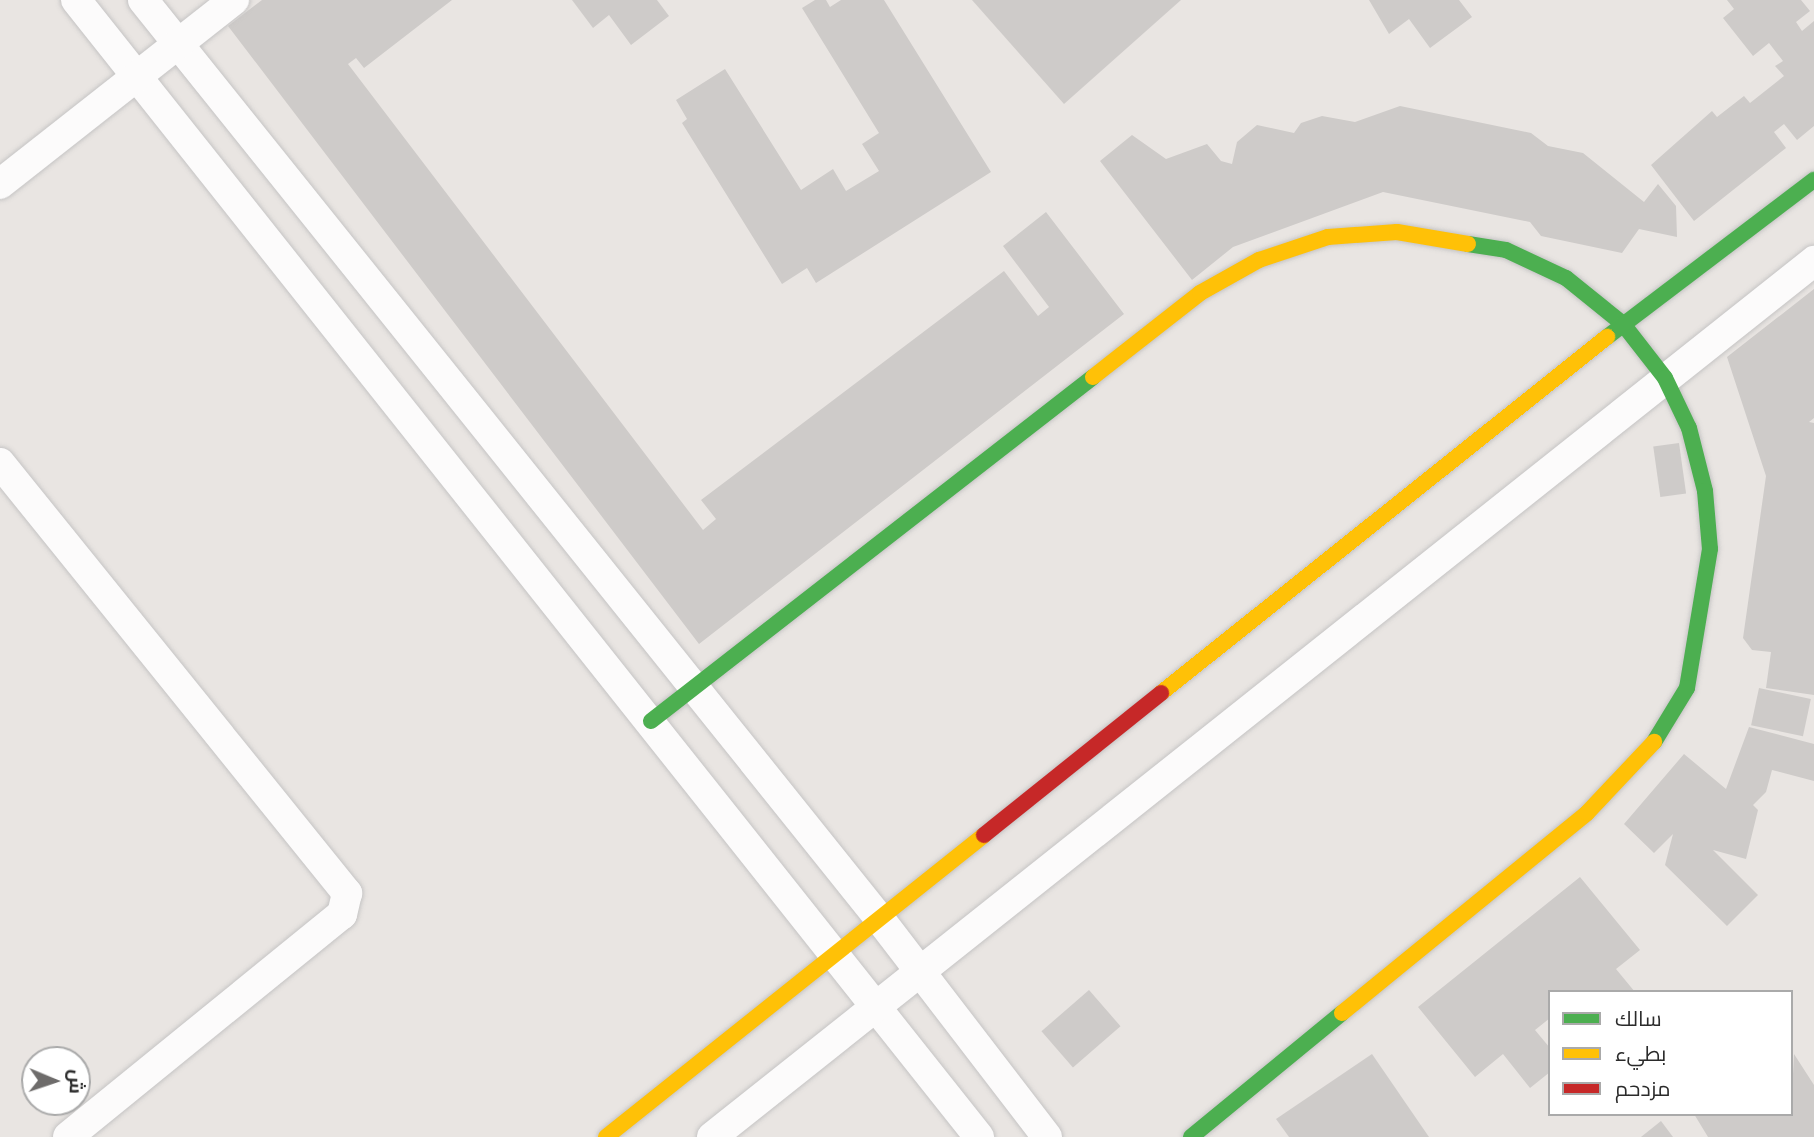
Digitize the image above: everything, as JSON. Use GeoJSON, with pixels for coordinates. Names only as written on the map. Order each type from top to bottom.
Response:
{"type":"FeatureCollection","features":[{"type":"Feature","properties":{"kind":"street"},"geometry":{"type":"LineString","coordinates":[[76,0],[878,1005],[979,1137]]}},
{"type":"Feature","properties":{"kind":"street"},"geometry":{"type":"LineString","coordinates":[[143,0],[692,689],[879,918],[918,973],[1047,1137]]}},
{"type":"Feature","properties":{"kind":"street"},"geometry":{"type":"LineString","coordinates":[[0,184],[234,0]]}},
{"type":"Feature","properties":{"kind":"street"},"geometry":{"type":"LineString","coordinates":[[606,1137],[1623,324],[1814,180]]}},
{"type":"Feature","properties":{"kind":"street"},"geometry":{"type":"LineString","coordinates":[[650,721],[1200,293],[1259,260],[1328,237],[1397,232],[1506,250],[1566,278],[1623,324],[1665,378],[1689,428],[1699,466],[1710,549],[1687,688],[1643,759],[1587,813],[1191,1137]]}},
{"type":"Feature","properties":{"kind":"street"},"geometry":{"type":"LineString","coordinates":[[712,1137],[1814,261]]}},
{"type":"Feature","properties":{"kind":"street"},"geometry":{"type":"LineString","coordinates":[[0,463],[347,893],[342,914],[68,1137]]}},
{"type":"Feature","properties":{"kind":"building"},"geometry":{"type":"Polygon","coordinates":[[[262,0],[452,0],[364,68],[356,58],[348,64],[703,530],[716,519],[701,500],[1004,271],[1038,316],[1049,307],[1003,246],[1046,212],[1124,314],[699,644],[228,26],[262,0]]]}},
{"type":"Feature","properties":{"kind":"building"},"geometry":{"type":"Polygon","coordinates":[[[572,0],[657,0],[669,16],[631,45],[609,15],[593,28],[572,0]]]}},
{"type":"Feature","properties":{"kind":"building"},"geometry":{"type":"Polygon","coordinates":[[[815,0],[826,0],[830,7],[841,0],[884,0],[991,172],[816,283],[807,268],[782,284],[682,123],[687,119],[676,100],[725,69],[801,190],[833,169],[846,191],[879,171],[862,144],[879,133],[802,8],[815,0]]]}},
{"type":"Feature","properties":{"kind":"building"},"geometry":{"type":"Polygon","coordinates":[[[972,0],[1181,0],[1064,104],[972,0]]]}},
{"type":"Feature","properties":{"kind":"building"},"geometry":{"type":"Polygon","coordinates":[[[1369,0],[1459,0],[1472,17],[1430,48],[1409,19],[1389,34],[1369,0]]]}},
{"type":"Feature","properties":{"kind":"building"},"geometry":{"type":"Polygon","coordinates":[[[1727,0],[1801,0],[1810,11],[1796,22],[1802,31],[1814,21],[1814,126],[1797,140],[1784,124],[1774,132],[1786,148],[1694,221],[1651,165],[1712,111],[1717,117],[1744,96],[1750,103],[1784,76],[1775,66],[1783,61],[1769,43],[1753,56],[1723,18],[1734,9],[1727,0]]]}},
{"type":"Feature","properties":{"kind":"building"},"geometry":{"type":"Polygon","coordinates":[[[1400,106],[1531,133],[1548,146],[1583,153],[1644,202],[1658,184],[1676,206],[1677,237],[1639,229],[1622,253],[1541,236],[1530,222],[1383,192],[1233,247],[1192,280],[1100,161],[1132,135],[1166,159],[1207,144],[1221,161],[1232,164],[1237,142],[1257,125],[1294,133],[1301,123],[1322,116],[1355,122],[1400,106]]]}},
{"type":"Feature","properties":{"kind":"building"},"geometry":{"type":"Polygon","coordinates":[[[1814,289],[1814,418],[1809,422],[1814,423],[1814,695],[1766,688],[1771,652],[1752,650],[1743,638],[1766,476],[1727,357],[1814,289]]]}},
{"type":"Feature","properties":{"kind":"building"},"geometry":{"type":"Polygon","coordinates":[[[1679,443],[1686,494],[1660,497],[1653,447],[1679,443]]]}},
{"type":"Feature","properties":{"kind":"building"},"geometry":{"type":"Polygon","coordinates":[[[1759,688],[1811,699],[1803,736],[1751,725],[1759,688]]]}},
{"type":"Feature","properties":{"kind":"building"},"geometry":{"type":"Polygon","coordinates":[[[1749,727],[1814,744],[1814,781],[1772,770],[1766,792],[1753,805],[1758,810],[1746,859],[1713,850],[1758,895],[1727,926],[1665,865],[1673,834],[1654,853],[1624,824],[1684,754],[1726,789],[1749,727]]]}},
{"type":"Feature","properties":{"kind":"building"},"geometry":{"type":"Polygon","coordinates":[[[1580,877],[1640,950],[1616,969],[1633,990],[1548,990],[1548,1020],[1535,1030],[1548,1046],[1548,1074],[1530,1088],[1503,1054],[1475,1077],[1418,1007],[1580,877]]]}},
{"type":"Feature","properties":{"kind":"building"},"geometry":{"type":"Polygon","coordinates":[[[1089,990],[1120,1026],[1073,1068],[1041,1031],[1089,990]]]}},
{"type":"Feature","properties":{"kind":"building"},"geometry":{"type":"Polygon","coordinates":[[[1372,1054],[1429,1137],[1289,1137],[1276,1119],[1372,1054]]]}},
{"type":"Feature","properties":{"kind":"building"},"geometry":{"type":"Polygon","coordinates":[[[1794,1054],[1814,1085],[1814,1137],[1708,1137],[1695,1116],[1793,1116],[1794,1054]]]}},
{"type":"Feature","properties":{"kind":"building"},"geometry":{"type":"Polygon","coordinates":[[[1661,1121],[1673,1137],[1641,1137],[1661,1121]]]}},
{"type":"Feature","properties":{"kind":"traffic: fast"},"geometry":{"type":"LineString","coordinates":[[1607,337],[1814,180]]}},
{"type":"Feature","properties":{"kind":"traffic: fast"},"geometry":{"type":"LineString","coordinates":[[1468,244],[1506,250],[1566,278],[1623,324],[1665,378],[1689,428],[1705,491],[1710,549],[1687,688],[1654,742]]}},
{"type":"Feature","properties":{"kind":"traffic: fast"},"geometry":{"type":"LineString","coordinates":[[651,721],[1093,377]]}},
{"type":"Feature","properties":{"kind":"traffic: fast"},"geometry":{"type":"LineString","coordinates":[[1191,1137],[1342,1013]]}},
{"type":"Feature","properties":{"kind":"traffic: slow"},"geometry":{"type":"LineString","coordinates":[[1093,377],[1200,293],[1259,260],[1328,237],[1397,232],[1468,244]]}},
{"type":"Feature","properties":{"kind":"traffic: slow"},"geometry":{"type":"LineString","coordinates":[[1161,693],[1607,337]]}},
{"type":"Feature","properties":{"kind":"traffic: slow"},"geometry":{"type":"LineString","coordinates":[[1342,1013],[1587,813],[1654,742]]}},
{"type":"Feature","properties":{"kind":"traffic: slow"},"geometry":{"type":"LineString","coordinates":[[606,1137],[984,835]]}},
{"type":"Feature","properties":{"kind":"traffic: jam"},"geometry":{"type":"LineString","coordinates":[[984,835],[1161,693]]}}]}
